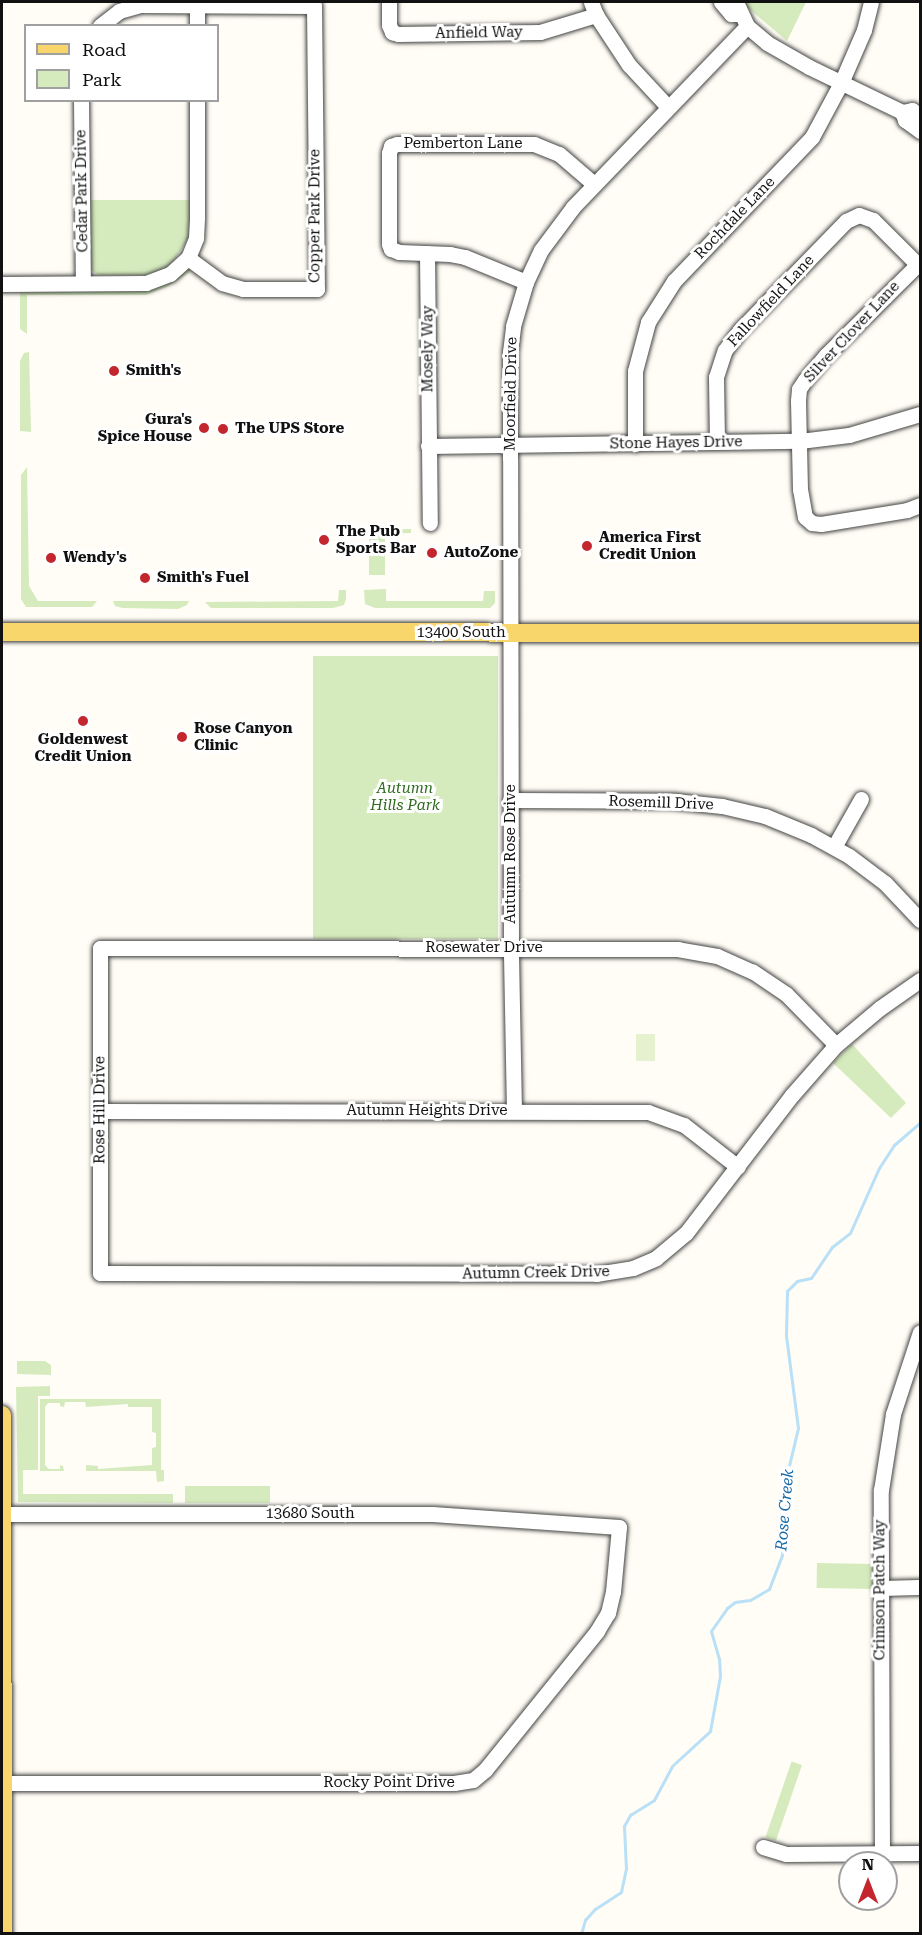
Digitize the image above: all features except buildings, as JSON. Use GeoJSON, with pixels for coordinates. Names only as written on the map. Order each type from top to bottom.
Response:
{"type":"FeatureCollection","features":[{"type":"Feature","properties":{"kind":"main road","name":"13400 South"},"geometry":{"type":"LineString","coordinates":[[2,632],[921,633]]}},
{"type":"Feature","properties":{"kind":"main road"},"geometry":{"type":"LineString","coordinates":[[2,1415],[3,1934]]}},
{"type":"Feature","properties":{"kind":"street","name":"Anfield Way"},"geometry":{"type":"LineString","coordinates":[[389,2],[390,29],[398,34],[540,32],[593,8]]}},
{"type":"Feature","properties":{"kind":"street"},"geometry":{"type":"LineString","coordinates":[[721,2],[731,14],[741,14],[784,54],[902,112],[912,110],[921,116]]}},
{"type":"Feature","properties":{"kind":"street","name":"Rochdale Lane"},"geometry":{"type":"LineString","coordinates":[[634,444],[637,357],[651,315],[674,280],[812,137],[842,83],[864,30],[871,2]]}},
{"type":"Feature","properties":{"kind":"street"},"geometry":{"type":"LineString","coordinates":[[103,24],[119,11],[140,5],[197,3],[197,24]]}},
{"type":"Feature","properties":{"kind":"street","name":"Copper Park Drive"},"geometry":{"type":"LineString","coordinates":[[188,258],[222,283],[243,289],[316,289],[314,6],[197,3]]}},
{"type":"Feature","properties":{"kind":"street"},"geometry":{"type":"LineString","coordinates":[[593,8],[629,65],[668,107]]}},
{"type":"Feature","properties":{"kind":"street","name":"Moorfield Drive"},"geometry":{"type":"LineString","coordinates":[[510,633],[511,336],[526,282],[541,250],[573,207],[668,107],[741,14]]}},
{"type":"Feature","properties":{"kind":"street","name":"Cedar Park Drive"},"geometry":{"type":"LineString","coordinates":[[81,102],[83,282]]}},
{"type":"Feature","properties":{"kind":"street"},"geometry":{"type":"LineString","coordinates":[[2,284],[146,283],[170,274],[188,258],[196,238],[197,102]]}},
{"type":"Feature","properties":{"kind":"street"},"geometry":{"type":"LineString","coordinates":[[902,112],[905,120],[921,131]]}},
{"type":"Feature","properties":{"kind":"street","name":"Pemberton Lane"},"geometry":{"type":"LineString","coordinates":[[427,253],[399,252],[390,247],[388,153],[391,146],[396,144],[534,144],[559,154],[594,184]]}},
{"type":"Feature","properties":{"kind":"street","name":"Fallowfield Lane"},"geometry":{"type":"LineString","coordinates":[[717,442],[716,377],[725,350],[741,329],[846,220],[859,215],[873,220],[919,265]]}},
{"type":"Feature","properties":{"kind":"street"},"geometry":{"type":"LineString","coordinates":[[427,253],[465,257],[526,282]]}},
{"type":"Feature","properties":{"kind":"street","name":"Mosely Way"},"geometry":{"type":"LineString","coordinates":[[427,253],[430,523]]}},
{"type":"Feature","properties":{"kind":"street","name":"Silver Clover Lane"},"geometry":{"type":"LineString","coordinates":[[919,265],[805,380],[799,389],[798,401],[802,510],[812,523],[897,512],[921,505]]}},
{"type":"Feature","properties":{"kind":"street","name":"Stone Hayes Drive"},"geometry":{"type":"LineString","coordinates":[[428,446],[800,441],[849,435],[921,414]]}},
{"type":"Feature","properties":{"kind":"street","name":"Autumn Rose Drive"},"geometry":{"type":"LineString","coordinates":[[510,633],[514,1112]]}},
{"type":"Feature","properties":{"kind":"street"},"geometry":{"type":"LineString","coordinates":[[834,847],[861,800]]}},
{"type":"Feature","properties":{"kind":"street","name":"Rosemill Drive"},"geometry":{"type":"LineString","coordinates":[[510,801],[675,801],[722,806],[765,816],[834,847],[885,883],[921,920]]}},
{"type":"Feature","properties":{"kind":"street","name":"Rosewater Drive"},"geometry":{"type":"LineString","coordinates":[[100,948],[678,949],[717,956],[736,963],[770,982],[786,994],[836,1045]]}},
{"type":"Feature","properties":{"kind":"street","name":"Rose Hill Drive"},"geometry":{"type":"LineString","coordinates":[[100,948],[100,1273]]}},
{"type":"Feature","properties":{"kind":"street","name":"Autumn Creek Drive"},"geometry":{"type":"LineString","coordinates":[[100,1273],[596,1274],[619,1271],[656,1258],[676,1243],[805,1079],[836,1045],[880,1008],[921,980]]}},
{"type":"Feature","properties":{"kind":"street","name":"Autumn Heights Drive"},"geometry":{"type":"LineString","coordinates":[[100,1111],[634,1112],[662,1115],[695,1132],[738,1167]]}},
{"type":"Feature","properties":{"kind":"street","name":"Crimson Patch Way"},"geometry":{"type":"LineString","coordinates":[[882,1851],[880,1508],[886,1453],[898,1395],[921,1332]]}},
{"type":"Feature","properties":{"kind":"street","name":"13680 South"},"geometry":{"type":"LineString","coordinates":[[2,1515],[432,1515],[619,1527]]}},
{"type":"Feature","properties":{"kind":"street","name":"Rocky Point Drive"},"geometry":{"type":"LineString","coordinates":[[2,1783],[454,1784],[473,1780],[485,1770],[597,1631],[608,1613],[614,1592],[619,1527]]}},
{"type":"Feature","properties":{"kind":"street"},"geometry":{"type":"LineString","coordinates":[[880,1587],[921,1587]]}},
{"type":"Feature","properties":{"kind":"street"},"geometry":{"type":"LineString","coordinates":[[763,1847],[786,1854],[838,1854]]}},
{"type":"Feature","properties":{"kind":"street"},"geometry":{"type":"LineString","coordinates":[[898,1854],[921,1853]]}},
{"type":"Feature","properties":{"kind":"green space"},"geometry":{"type":"Polygon","coordinates":[[[741,2],[806,2],[787,41],[741,2]]]}},
{"type":"Feature","properties":{"kind":"green space"},"geometry":{"type":"Polygon","coordinates":[[[87,200],[191,200],[190,236],[173,262],[164,269],[145,275],[98,275],[88,267],[87,200]]]}},
{"type":"Feature","properties":{"kind":"green space"},"geometry":{"type":"Polygon","coordinates":[[[187,268],[190,272],[167,287],[146,295],[27,295],[27,334],[20,329],[20,291],[144,290],[187,268]]]}},
{"type":"Feature","properties":{"kind":"green space"},"geometry":{"type":"Polygon","coordinates":[[[29,352],[31,432],[20,431],[20,361],[24,353],[29,352]]]}},
{"type":"Feature","properties":{"kind":"green space"},"geometry":{"type":"Polygon","coordinates":[[[27,467],[29,586],[38,601],[97,601],[92,607],[26,607],[21,599],[21,475],[27,467]]]}},
{"type":"Feature","properties":{"kind":"green space"},"geometry":{"type":"Polygon","coordinates":[[[411,529],[411,533],[385,534],[385,575],[369,575],[369,530],[411,529]]]}},
{"type":"Feature","properties":{"kind":"green space"},"geometry":{"type":"Polygon","coordinates":[[[386,589],[386,601],[483,601],[484,591],[495,591],[495,603],[490,608],[375,608],[365,604],[364,590],[386,589]]]}},
{"type":"Feature","properties":{"kind":"green space"},"geometry":{"type":"Polygon","coordinates":[[[339,590],[346,590],[344,605],[333,608],[211,608],[205,602],[338,601],[339,590]]]}},
{"type":"Feature","properties":{"kind":"green space"},"geometry":{"type":"Polygon","coordinates":[[[113,601],[189,601],[187,605],[178,609],[123,608],[115,606],[113,601]]]}},
{"type":"Feature","properties":{"kind":"green space","name":"Autumn Hills Park"},"geometry":{"type":"Polygon","coordinates":[[[313,656],[498,656],[498,939],[313,939],[313,656]]]}},
{"type":"Feature","properties":{"kind":"green space"},"geometry":{"type":"Polygon","coordinates":[[[636,1034],[655,1034],[655,1061],[636,1061],[636,1034]]]}},
{"type":"Feature","properties":{"kind":"green space"},"geometry":{"type":"Polygon","coordinates":[[[852,1044],[906,1103],[891,1118],[833,1063],[852,1044]]]}},
{"type":"Feature","properties":{"kind":"green space"},"geometry":{"type":"Polygon","coordinates":[[[17,1361],[45,1361],[51,1365],[51,1375],[17,1374],[17,1361]]]}},
{"type":"Feature","properties":{"kind":"green space"},"geometry":{"type":"Polygon","coordinates":[[[50,1386],[50,1396],[38,1396],[38,1470],[23,1470],[23,1494],[173,1494],[173,1503],[18,1502],[16,1387],[50,1386]]]}},
{"type":"Feature","properties":{"kind":"green space"},"geometry":{"type":"Polygon","coordinates":[[[40,1399],[161,1399],[161,1470],[164,1470],[164,1481],[157,1482],[156,1471],[86,1471],[86,1465],[98,1466],[98,1469],[152,1465],[152,1448],[156,1447],[156,1433],[152,1432],[152,1407],[128,1407],[128,1404],[86,1407],[85,1402],[65,1402],[64,1407],[60,1406],[60,1403],[48,1403],[45,1407],[45,1465],[49,1469],[60,1469],[60,1465],[63,1466],[64,1471],[40,1471],[40,1399]]]}},
{"type":"Feature","properties":{"kind":"green space"},"geometry":{"type":"Polygon","coordinates":[[[185,1486],[270,1486],[270,1503],[185,1503],[185,1486]]]}},
{"type":"Feature","properties":{"kind":"green space"},"geometry":{"type":"Polygon","coordinates":[[[817,1563],[874,1564],[874,1589],[817,1588],[817,1563]]]}},
{"type":"Feature","properties":{"kind":"green space"},"geometry":{"type":"Polygon","coordinates":[[[792,1761],[802,1765],[776,1841],[766,1837],[792,1761]]]}},
{"type":"Feature","properties":{"kind":"waterway","name":"Rose Creek"},"geometry":{"type":"LineString","coordinates":[[581,1934],[585,1920],[595,1909],[621,1892],[626,1869],[624,1826],[630,1815],[654,1800],[672,1766],[710,1731],[720,1676],[719,1659],[711,1631],[727,1608],[735,1602],[750,1600],[769,1589],[782,1555],[784,1515],[789,1492],[787,1474],[798,1428],[786,1336],[787,1291],[797,1281],[811,1278],[832,1247],[850,1233],[879,1168],[894,1145],[920,1122]]}},
{"type":"Feature","properties":{"kind":"place","name":"Smith's"},"geometry":{"type":"Point","coordinates":[114,371]}},
{"type":"Feature","properties":{"kind":"place","name":"Gura's Spice House"},"geometry":{"type":"Point","coordinates":[204,428]}},
{"type":"Feature","properties":{"kind":"place","name":"The UPS Store"},"geometry":{"type":"Point","coordinates":[223,429]}},
{"type":"Feature","properties":{"kind":"place","name":"The Pub Sports Bar"},"geometry":{"type":"Point","coordinates":[324,540]}},
{"type":"Feature","properties":{"kind":"place","name":"America First Credit Union"},"geometry":{"type":"Point","coordinates":[587,546]}},
{"type":"Feature","properties":{"kind":"place","name":"AutoZone"},"geometry":{"type":"Point","coordinates":[432,553]}},
{"type":"Feature","properties":{"kind":"place","name":"Wendy's"},"geometry":{"type":"Point","coordinates":[51,558]}},
{"type":"Feature","properties":{"kind":"place","name":"Smith's Fuel"},"geometry":{"type":"Point","coordinates":[145,578]}},
{"type":"Feature","properties":{"kind":"place","name":"Goldenwest Credit Union"},"geometry":{"type":"Point","coordinates":[83,721]}},
{"type":"Feature","properties":{"kind":"place","name":"Rose Canyon Clinic"},"geometry":{"type":"Point","coordinates":[182,737]}}]}
